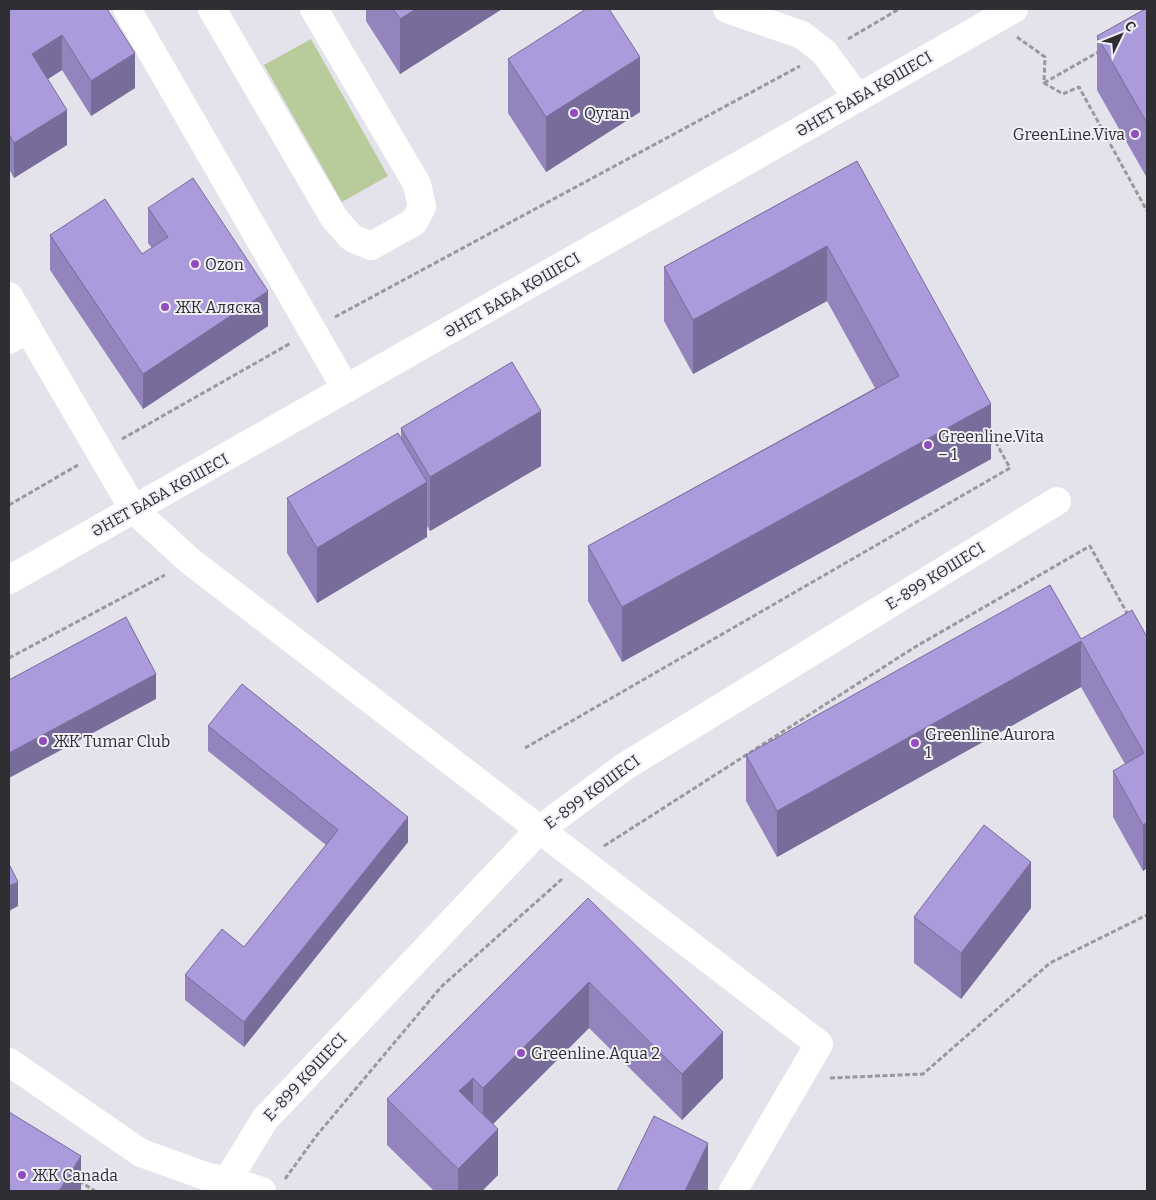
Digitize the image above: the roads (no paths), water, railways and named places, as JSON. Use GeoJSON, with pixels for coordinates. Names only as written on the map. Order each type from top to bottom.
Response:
{"type":"FeatureCollection","features":[{"type":"Feature","properties":{"kind":"street"},"geometry":{"type":"LineString","coordinates":[[127,9],[346,389]]}},
{"type":"Feature","properties":{"kind":"street"},"geometry":{"type":"LineString","coordinates":[[212,9],[334,218],[352,238],[372,246],[414,222],[422,207],[417,184],[314,9]]}},
{"type":"Feature","properties":{"kind":"street"},"geometry":{"type":"LineString","coordinates":[[727,9],[802,35],[830,49],[857,98]]}},
{"type":"Feature","properties":{"kind":"street"},"geometry":{"type":"LineString","coordinates":[[788,9],[802,35]]}},
{"type":"Feature","properties":{"kind":"street","name":"ӘНЕТ БАБА КӨШЕСІ"},"geometry":{"type":"LineString","coordinates":[[9,580],[857,98],[999,13]]}},
{"type":"Feature","properties":{"kind":"street"},"geometry":{"type":"LineString","coordinates":[[9,296],[18,334],[100,452],[134,510],[190,561],[819,1044],[733,1191]]}},
{"type":"Feature","properties":{"kind":"street","name":"Е-899 КӨШЕСІ"},"geometry":{"type":"LineString","coordinates":[[224,1186],[264,1119],[540,830],[624,767],[1057,502]]}},
{"type":"Feature","properties":{"kind":"street"},"geometry":{"type":"LineString","coordinates":[[9,1062],[140,1154],[208,1177],[224,1186],[272,1187]]}},
{"type":"Feature","properties":{"kind":"place","name":"Qyran"},"geometry":{"type":"Point","coordinates":[574,113]}},
{"type":"Feature","properties":{"kind":"place","name":"GreenLine.Viva"},"geometry":{"type":"Point","coordinates":[1135,134]}},
{"type":"Feature","properties":{"kind":"place","name":"Ozon"},"geometry":{"type":"Point","coordinates":[195,264]}},
{"type":"Feature","properties":{"kind":"place","name":"ЖК Аляска"},"geometry":{"type":"Point","coordinates":[165,307]}},
{"type":"Feature","properties":{"kind":"place","name":"Greenline.Vita – 1"},"geometry":{"type":"Point","coordinates":[928,445]}},
{"type":"Feature","properties":{"kind":"place","name":"ЖК Tumar Club"},"geometry":{"type":"Point","coordinates":[43,741]}},
{"type":"Feature","properties":{"kind":"place","name":"Greenline.Aurora 1"},"geometry":{"type":"Point","coordinates":[915,743]}},
{"type":"Feature","properties":{"kind":"place","name":"Greenline.Aqua 2"},"geometry":{"type":"Point","coordinates":[521,1053]}},
{"type":"Feature","properties":{"kind":"place","name":"ЖК Canada"},"geometry":{"type":"Point","coordinates":[22,1175]}}]}
